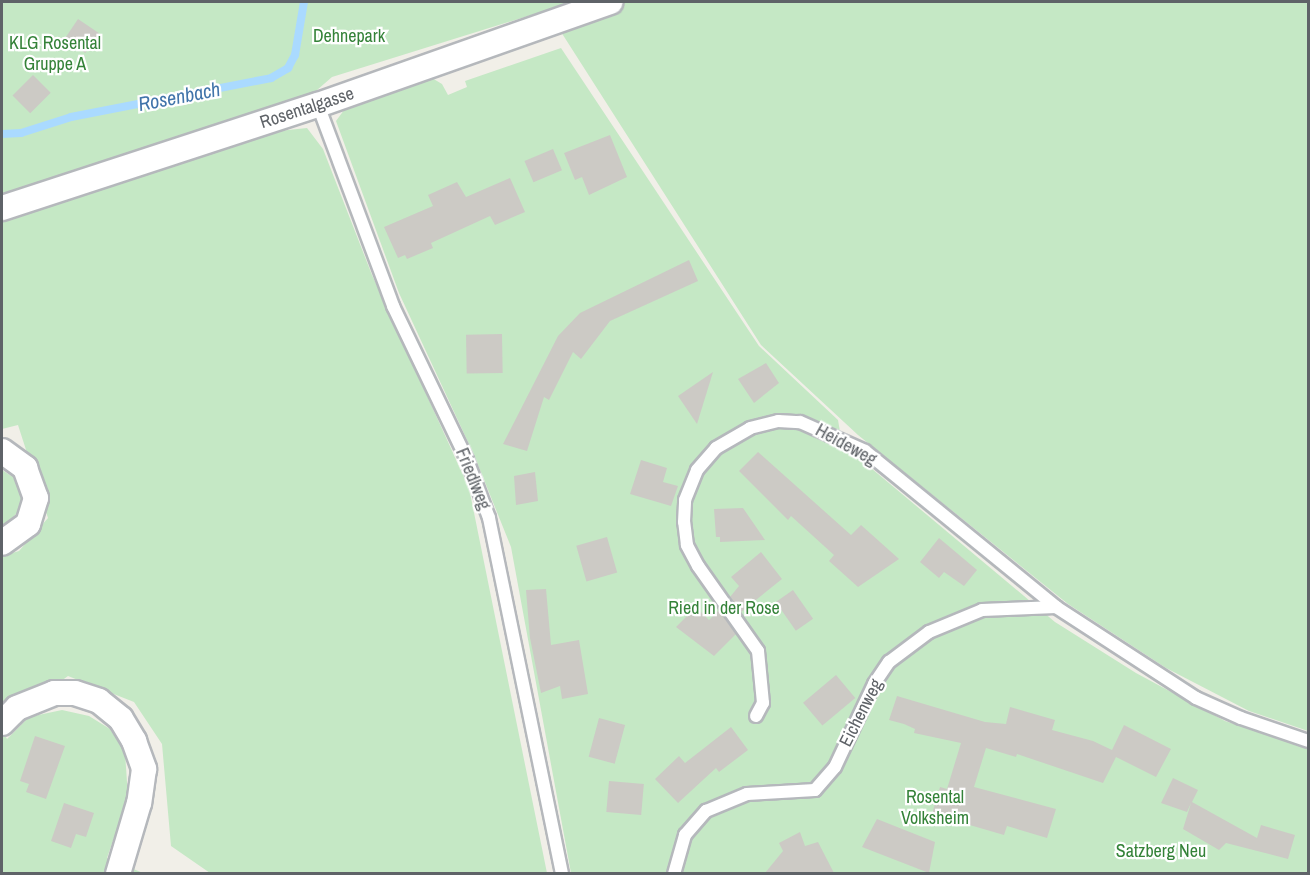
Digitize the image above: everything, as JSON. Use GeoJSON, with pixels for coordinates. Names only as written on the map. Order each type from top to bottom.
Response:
{"type":"FeatureCollection","features":[{"type":"Feature","properties":{"kind":"street","name":"Rosentalgasse"},"geometry":{"type":"LineString","coordinates":[[2,208],[318,105],[610,2]]}},
{"type":"Feature","properties":{"kind":"street"},"geometry":{"type":"LineString","coordinates":[[2,451],[25,468],[36,498],[28,524],[2,543]]}},
{"type":"Feature","properties":{"kind":"street"},"geometry":{"type":"LineString","coordinates":[[2,723],[17,708],[54,693],[75,693],[99,701],[121,719],[134,741],[144,769],[139,803],[118,873]]}},
{"type":"Feature","properties":{"kind":"lane","name":"Friedlweg"},"geometry":{"type":"LineString","coordinates":[[318,105],[393,306],[467,460],[489,518],[562,873]]}},
{"type":"Feature","properties":{"kind":"lane","name":"Heideweg"},"geometry":{"type":"LineString","coordinates":[[756,717],[763,703],[758,651],[698,566],[684,530],[685,500],[697,470],[716,448],[750,428],[778,421],[800,422],[865,451],[1056,607]]}},
{"type":"Feature","properties":{"kind":"lane"},"geometry":{"type":"LineString","coordinates":[[1056,607],[1158,676],[1211,705],[1308,741]]}},
{"type":"Feature","properties":{"kind":"lane","name":"Eichenweg"},"geometry":{"type":"LineString","coordinates":[[674,873],[685,835],[706,811],[747,794],[807,793],[826,780],[874,684],[908,645],[948,621],[982,610],[1056,607]]}},
{"type":"Feature","properties":{"kind":"green space"},"geometry":{"type":"Polygon","coordinates":[[[2,2],[1308,2],[1308,731],[1249,711],[1166,668],[1068,604],[858,435],[761,345],[547,10],[332,77],[309,97],[2,196],[2,2]]]}},
{"type":"Feature","properties":{"kind":"green space","name":"Ried in der Rose"},"geometry":{"type":"Polygon","coordinates":[[[561,48],[759,346],[838,420],[843,449],[853,453],[1055,622],[1136,673],[1225,721],[1308,749],[1308,873],[571,873],[511,547],[474,455],[399,293],[336,121],[347,106],[427,75],[442,84],[448,95],[467,87],[465,81],[561,48]]]}},
{"type":"Feature","properties":{"kind":"green space"},"geometry":{"type":"Polygon","coordinates":[[[307,128],[323,149],[372,275],[469,488],[547,873],[210,873],[171,846],[162,744],[134,702],[68,676],[2,724],[2,556],[19,551],[48,518],[18,425],[2,429],[2,221],[260,133],[307,128]]]}},
{"type":"Feature","properties":{"kind":"green space"},"geometry":{"type":"Polygon","coordinates":[[[2,470],[13,477],[21,492],[22,507],[2,530],[2,470]]]}},
{"type":"Feature","properties":{"kind":"green space"},"geometry":{"type":"Polygon","coordinates":[[[62,710],[89,716],[110,729],[125,752],[128,797],[107,858],[143,873],[2,873],[2,729],[7,739],[29,717],[62,710]]]}},
{"type":"Feature","properties":{"kind":"building"},"geometry":{"type":"Polygon","coordinates":[[[78,19],[99,33],[85,53],[65,39],[78,19]]]}},
{"type":"Feature","properties":{"kind":"building"},"geometry":{"type":"Polygon","coordinates":[[[33,75],[51,93],[30,113],[12,96],[33,75]]]}},
{"type":"Feature","properties":{"kind":"building"},"geometry":{"type":"Polygon","coordinates":[[[610,135],[627,177],[589,195],[582,177],[575,180],[564,153],[610,135]]]}},
{"type":"Feature","properties":{"kind":"building"},"geometry":{"type":"Polygon","coordinates":[[[553,149],[562,170],[533,182],[524,161],[553,149]]]}},
{"type":"Feature","properties":{"kind":"building"},"geometry":{"type":"Polygon","coordinates":[[[510,178],[525,212],[495,225],[490,216],[431,243],[433,248],[407,259],[405,255],[398,258],[384,227],[433,206],[428,195],[457,182],[466,197],[510,178]]]}},
{"type":"Feature","properties":{"kind":"building"},"geometry":{"type":"Polygon","coordinates":[[[689,260],[698,281],[610,321],[581,359],[573,352],[549,400],[544,397],[527,451],[503,444],[558,336],[580,313],[689,260]]]}},
{"type":"Feature","properties":{"kind":"building"},"geometry":{"type":"Polygon","coordinates":[[[502,334],[503,373],[467,374],[466,335],[502,334]]]}},
{"type":"Feature","properties":{"kind":"building"},"geometry":{"type":"Polygon","coordinates":[[[766,363],[779,383],[754,403],[738,379],[766,363]]]}},
{"type":"Feature","properties":{"kind":"building"},"geometry":{"type":"Polygon","coordinates":[[[713,372],[697,424],[678,396],[713,372]]]}},
{"type":"Feature","properties":{"kind":"building"},"geometry":{"type":"Polygon","coordinates":[[[758,452],[851,535],[861,525],[899,559],[858,587],[829,561],[834,555],[791,516],[788,520],[739,471],[758,452]]]}},
{"type":"Feature","properties":{"kind":"building"},"geometry":{"type":"Polygon","coordinates":[[[641,460],[667,468],[663,482],[678,486],[671,506],[630,494],[641,460]]]}},
{"type":"Feature","properties":{"kind":"building"},"geometry":{"type":"Polygon","coordinates":[[[535,472],[538,501],[516,505],[514,476],[535,472]]]}},
{"type":"Feature","properties":{"kind":"building"},"geometry":{"type":"Polygon","coordinates":[[[743,508],[765,540],[720,542],[720,537],[716,537],[714,509],[743,508]]]}},
{"type":"Feature","properties":{"kind":"building"},"geometry":{"type":"Polygon","coordinates":[[[607,537],[617,573],[586,581],[576,546],[607,537]]]}},
{"type":"Feature","properties":{"kind":"building"},"geometry":{"type":"Polygon","coordinates":[[[939,538],[977,570],[964,586],[944,572],[939,578],[920,562],[939,538]]]}},
{"type":"Feature","properties":{"kind":"building"},"geometry":{"type":"Polygon","coordinates":[[[761,552],[782,579],[741,612],[730,597],[739,586],[731,577],[761,552]]]}},
{"type":"Feature","properties":{"kind":"building"},"geometry":{"type":"Polygon","coordinates":[[[546,589],[551,645],[579,640],[588,694],[562,699],[560,686],[541,693],[530,638],[526,590],[546,589]]]}},
{"type":"Feature","properties":{"kind":"building"},"geometry":{"type":"Polygon","coordinates":[[[793,590],[813,619],[796,631],[776,602],[793,590]]]}},
{"type":"Feature","properties":{"kind":"building"},"geometry":{"type":"Polygon","coordinates":[[[696,607],[709,620],[719,610],[736,634],[714,656],[676,627],[696,607]]]}},
{"type":"Feature","properties":{"kind":"building"},"geometry":{"type":"Polygon","coordinates":[[[836,675],[855,698],[822,726],[803,703],[836,675]]]}},
{"type":"Feature","properties":{"kind":"building"},"geometry":{"type":"Polygon","coordinates":[[[897,696],[985,722],[1006,724],[1010,707],[1055,720],[1052,730],[1093,741],[1112,750],[1124,725],[1171,749],[1156,777],[1116,757],[1103,783],[1017,754],[1016,757],[986,748],[974,787],[1056,809],[1047,838],[1007,826],[1004,835],[932,814],[940,787],[947,789],[961,743],[914,733],[915,729],[889,720],[897,696]]]}},
{"type":"Feature","properties":{"kind":"building"},"geometry":{"type":"Polygon","coordinates":[[[599,718],[625,725],[615,764],[589,757],[599,718]]]}},
{"type":"Feature","properties":{"kind":"building"},"geometry":{"type":"Polygon","coordinates":[[[731,727],[748,750],[719,772],[716,768],[678,803],[655,779],[679,756],[685,763],[731,727]]]}},
{"type":"Feature","properties":{"kind":"building"},"geometry":{"type":"Polygon","coordinates":[[[35,736],[65,746],[46,799],[26,792],[29,784],[20,781],[35,736]]]}},
{"type":"Feature","properties":{"kind":"building"},"geometry":{"type":"Polygon","coordinates":[[[1173,778],[1198,790],[1192,802],[1257,838],[1261,825],[1295,835],[1288,859],[1226,843],[1219,850],[1183,829],[1191,803],[1187,812],[1161,803],[1173,778]]]}},
{"type":"Feature","properties":{"kind":"building"},"geometry":{"type":"Polygon","coordinates":[[[609,781],[644,784],[641,815],[606,812],[609,781]]]}},
{"type":"Feature","properties":{"kind":"building"},"geometry":{"type":"Polygon","coordinates":[[[64,803],[94,813],[86,837],[76,834],[71,848],[51,841],[64,803]]]}},
{"type":"Feature","properties":{"kind":"building"},"geometry":{"type":"Polygon","coordinates":[[[877,819],[935,842],[929,873],[862,847],[877,819]]]}},
{"type":"Feature","properties":{"kind":"building"},"geometry":{"type":"Polygon","coordinates":[[[800,832],[805,846],[818,842],[834,873],[765,873],[783,851],[779,843],[800,832]]]}},
{"type":"Feature","properties":{"kind":"waterway","name":"Rosenbach"},"geometry":{"type":"LineString","coordinates":[[2,134],[21,133],[71,117],[271,78],[288,68],[295,55],[304,2]]}},
{"type":"Feature","properties":{"kind":"park label","name":"Dehnepark"},"geometry":{"type":"Point","coordinates":[349,36]}},
{"type":"Feature","properties":{"kind":"park label","name":"KLG Rosental Gruppe A"},"geometry":{"type":"Point","coordinates":[55,54]}},
{"type":"Feature","properties":{"kind":"park label","name":"Rosental Volksheim"},"geometry":{"type":"Point","coordinates":[935,808]}},
{"type":"Feature","properties":{"kind":"park label","name":"Satzberg Neu"},"geometry":{"type":"Point","coordinates":[1161,851]}}]}
